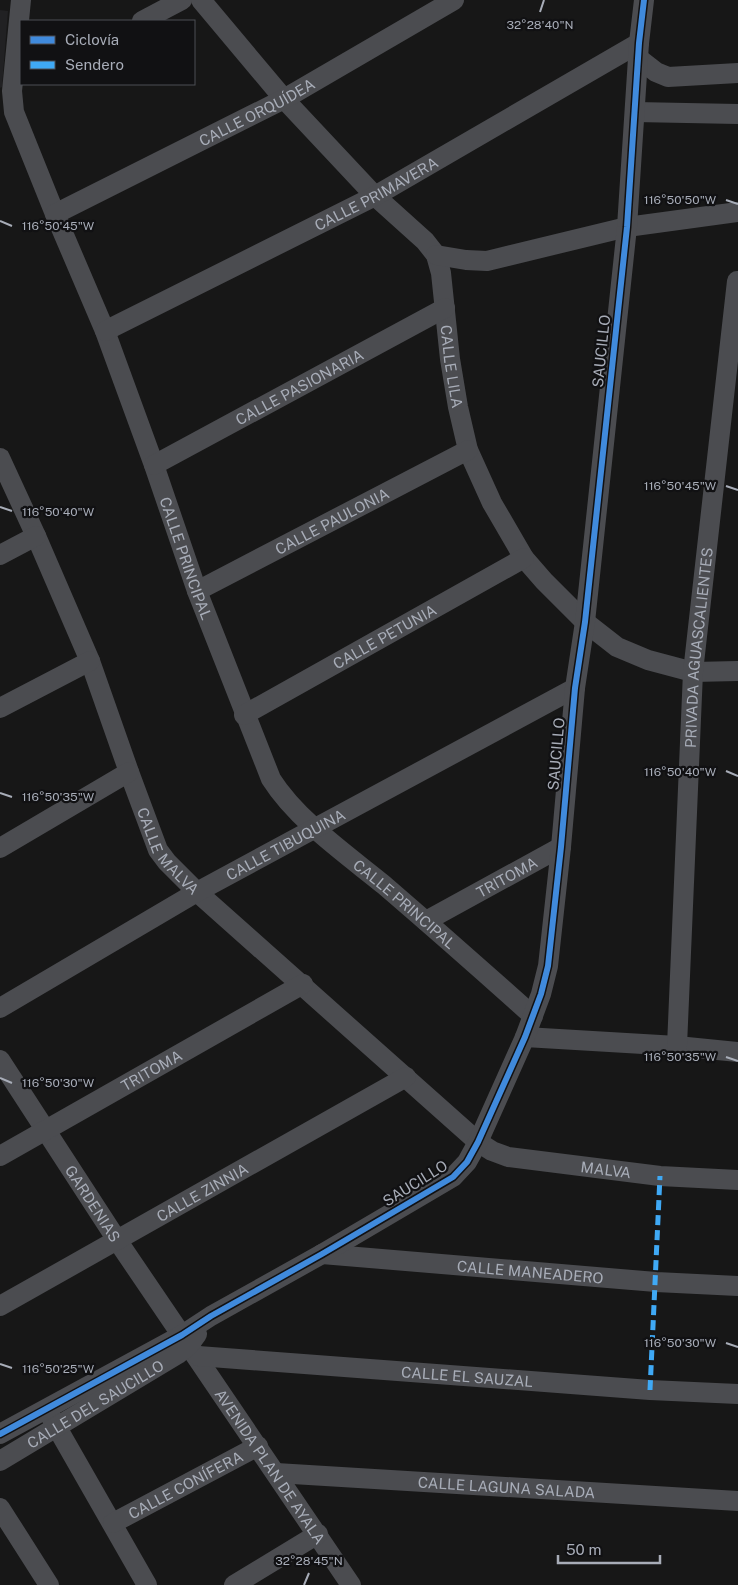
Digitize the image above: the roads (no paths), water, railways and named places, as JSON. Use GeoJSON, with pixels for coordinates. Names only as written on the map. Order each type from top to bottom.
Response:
{"type":"FeatureCollection","features":[{"type":"Feature","properties":{"kind":"street","name":"CALLE PRINCIPAL"},"geometry":{"type":"LineString","coordinates":[[21,0],[12,91],[14,112],[105,331],[197,590],[244,715],[271,779],[280,794],[315,828],[426,921],[533,1016]]}},
{"type":"Feature","properties":{"kind":"street"},"geometry":{"type":"LineString","coordinates":[[144,20],[182,0]]}},
{"type":"Feature","properties":{"kind":"street","name":"CALLE LILA"},"geometry":{"type":"LineString","coordinates":[[201,0],[284,99],[375,196],[425,241],[436,255],[441,273],[458,407],[468,450],[492,503],[524,558],[585,622],[617,647],[648,660],[693,672],[738,671]]}},
{"type":"Feature","properties":{"kind":"street","name":"CALLE ORQUÍDEA"},"geometry":{"type":"LineString","coordinates":[[55,214],[284,99],[454,0]]}},
{"type":"Feature","properties":{"kind":"street","name":"SAUCILLO"},"geometry":{"type":"LineString","coordinates":[[190,1345],[211,1316],[322,1254],[452,1177],[467,1162],[478,1142],[525,1037],[541,994],[548,966],[561,847],[574,688],[585,622],[627,227],[638,50],[644,0]]}},
{"type":"Feature","properties":{"kind":"street"},"geometry":{"type":"LineString","coordinates":[[638,50],[656,72],[668,77],[738,73]]}},
{"type":"Feature","properties":{"kind":"street","name":"CALLE PRIMAVERA"},"geometry":{"type":"LineString","coordinates":[[105,331],[375,196],[638,50]]}},
{"type":"Feature","properties":{"kind":"street"},"geometry":{"type":"LineString","coordinates":[[635,112],[738,114]]}},
{"type":"Feature","properties":{"kind":"street"},"geometry":{"type":"LineString","coordinates":[[436,255],[487,261],[627,227],[738,212]]}},
{"type":"Feature","properties":{"kind":"street","name":"PRIVADA AGUASCALIENTES"},"geometry":{"type":"LineString","coordinates":[[677,1046],[693,672],[733,356],[737,282]]}},
{"type":"Feature","properties":{"kind":"street","name":"CALLE PASIONARIA"},"geometry":{"type":"LineString","coordinates":[[154,465],[445,308]]}},
{"type":"Feature","properties":{"kind":"street","name":"CALLE PAULONIA"},"geometry":{"type":"LineString","coordinates":[[197,590],[468,450]]}},
{"type":"Feature","properties":{"kind":"street","name":"CALLE MALVA"},"geometry":{"type":"LineString","coordinates":[[0,458],[90,661],[128,772],[158,850],[167,862],[197,892],[303,984],[478,1142]]}},
{"type":"Feature","properties":{"kind":"street"},"geometry":{"type":"LineString","coordinates":[[0,555],[36,536]]}},
{"type":"Feature","properties":{"kind":"street","name":"CALLE PETUNIA"},"geometry":{"type":"LineString","coordinates":[[244,715],[524,558]]}},
{"type":"Feature","properties":{"kind":"street"},"geometry":{"type":"LineString","coordinates":[[0,708],[90,661]]}},
{"type":"Feature","properties":{"kind":"street","name":"CALLE TIBUQUINA"},"geometry":{"type":"LineString","coordinates":[[0,1008],[197,892],[574,688]]}},
{"type":"Feature","properties":{"kind":"street"},"geometry":{"type":"LineString","coordinates":[[0,848],[128,772]]}},
{"type":"Feature","properties":{"kind":"street","name":"TRITOMA"},"geometry":{"type":"LineString","coordinates":[[426,921],[561,847]]}},
{"type":"Feature","properties":{"kind":"street","name":"TRITOMA"},"geometry":{"type":"LineString","coordinates":[[0,1156],[303,984]]}},
{"type":"Feature","properties":{"kind":"street"},"geometry":{"type":"LineString","coordinates":[[525,1037],[677,1046],[738,1052]]}},
{"type":"Feature","properties":{"kind":"street","name":"GARDENIAS"},"geometry":{"type":"LineString","coordinates":[[0,1060],[117,1240],[190,1345]]}},
{"type":"Feature","properties":{"kind":"street","name":"CALLE ZINNIA"},"geometry":{"type":"LineString","coordinates":[[0,1306],[406,1077]]}},
{"type":"Feature","properties":{"kind":"street","name":"MALVA"},"geometry":{"type":"LineString","coordinates":[[478,1142],[492,1151],[508,1156],[660,1176],[738,1180]]}},
{"type":"Feature","properties":{"kind":"street","name":"CALLE MANEADERO"},"geometry":{"type":"LineString","coordinates":[[322,1254],[656,1282],[738,1286]]}},
{"type":"Feature","properties":{"kind":"street","name":"CALLE EL SAUZAL"},"geometry":{"type":"LineString","coordinates":[[190,1345],[650,1390],[738,1394]]}},
{"type":"Feature","properties":{"kind":"street","name":"CALLE DEL SAUCILLO"},"geometry":{"type":"LineString","coordinates":[[0,1434],[46,1409],[190,1345]]}},
{"type":"Feature","properties":{"kind":"street","name":"CALLE DEL SAUCILLO"},"geometry":{"type":"LineString","coordinates":[[0,1461],[57,1428],[190,1345]]}},
{"type":"Feature","properties":{"kind":"street","name":"AVENIDA PLAN DE AYALA"},"geometry":{"type":"LineString","coordinates":[[190,1345],[352,1585]]}},
{"type":"Feature","properties":{"kind":"street"},"geometry":{"type":"LineString","coordinates":[[46,1409],[147,1585]]}},
{"type":"Feature","properties":{"kind":"street","name":"CALLE CONÍFERA"},"geometry":{"type":"LineString","coordinates":[[113,1523],[258,1446]]}},
{"type":"Feature","properties":{"kind":"street","name":"CALLE LAGUNA SALADA"},"geometry":{"type":"LineString","coordinates":[[276,1473],[738,1500]]}},
{"type":"Feature","properties":{"kind":"street"},"geometry":{"type":"LineString","coordinates":[[0,1508],[49,1585]]}},
{"type":"Feature","properties":{"kind":"street"},"geometry":{"type":"LineString","coordinates":[[234,1585],[266,1577],[318,1534]]}}]}
